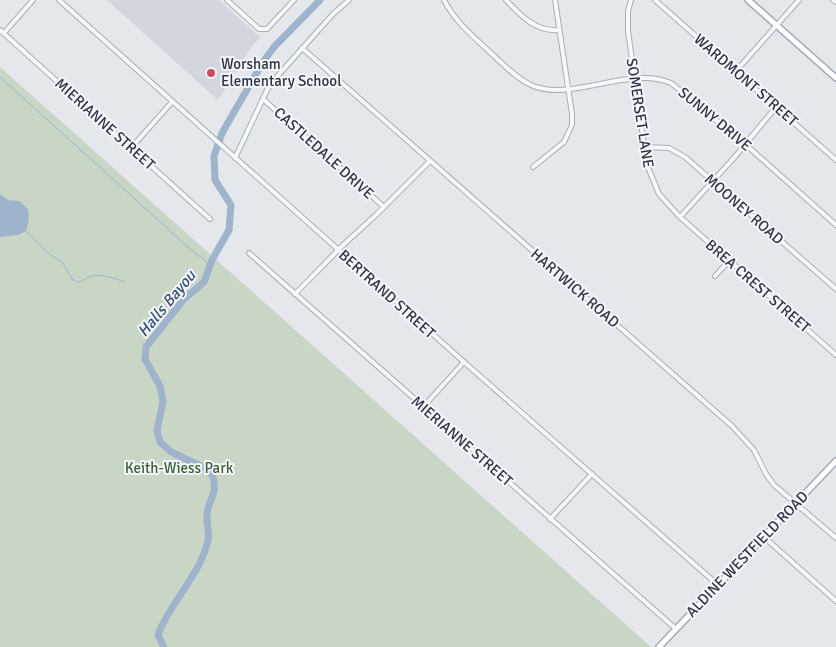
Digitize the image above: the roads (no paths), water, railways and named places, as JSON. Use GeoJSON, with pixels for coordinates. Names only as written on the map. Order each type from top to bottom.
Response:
{"type":"FeatureCollection","features":[{"type":"Feature","properties":{"kind":"main road"},"geometry":{"type":"LineString","coordinates":[[748,0],[836,78]]}},
{"type":"Feature","properties":{"kind":"main road","name":"ALDINE WESTFIELD ROAD"},"geometry":{"type":"LineString","coordinates":[[659,647],[836,461]]}},
{"type":"Feature","properties":{"kind":"street"},"geometry":{"type":"LineString","coordinates":[[4,33],[33,0]]}},
{"type":"Feature","properties":{"kind":"street","name":"BERTRAND STREET"},"geometry":{"type":"LineString","coordinates":[[59,0],[464,362],[718,584]]}},
{"type":"Feature","properties":{"kind":"street"},"geometry":{"type":"LineString","coordinates":[[227,0],[261,30],[267,29],[294,0]]}},
{"type":"Feature","properties":{"kind":"street"},"geometry":{"type":"LineString","coordinates":[[233,157],[273,81],[349,0]]}},
{"type":"Feature","properties":{"kind":"street"},"geometry":{"type":"LineString","coordinates":[[444,0],[462,26],[510,70],[526,82],[540,88],[568,88]]}},
{"type":"Feature","properties":{"kind":"street"},"geometry":{"type":"LineString","coordinates":[[506,0],[539,28],[560,30]]}},
{"type":"Feature","properties":{"kind":"street"},"geometry":{"type":"LineString","coordinates":[[532,167],[564,142],[572,125],[555,0]]}},
{"type":"Feature","properties":{"kind":"street","name":"SOMERSET LANE"},"geometry":{"type":"LineString","coordinates":[[631,0],[628,10],[628,31],[647,165],[654,186],[665,202],[680,217]]}},
{"type":"Feature","properties":{"kind":"street","name":"WARDMONT STREET"},"geometry":{"type":"LineString","coordinates":[[655,0],[836,160]]}},
{"type":"Feature","properties":{"kind":"street"},"geometry":{"type":"LineString","coordinates":[[736,71],[800,0]]}},
{"type":"Feature","properties":{"kind":"street","name":"MIERIANNE STREET"},"geometry":{"type":"LineString","coordinates":[[0,30],[210,219]]}},
{"type":"Feature","properties":{"kind":"street","name":"HARTWICK ROAD"},"geometry":{"type":"LineString","coordinates":[[302,48],[745,438],[754,450],[770,480],[836,538]]}},
{"type":"Feature","properties":{"kind":"street","name":"SUNNY DRIVE"},"geometry":{"type":"LineString","coordinates":[[568,88],[653,77],[671,83],[745,144],[836,225]]}},
{"type":"Feature","properties":{"kind":"street","name":"CASTLEDALE DRIVE"},"geometry":{"type":"LineString","coordinates":[[263,99],[384,207]]}},
{"type":"Feature","properties":{"kind":"street"},"geometry":{"type":"LineString","coordinates":[[131,148],[172,102]]}},
{"type":"Feature","properties":{"kind":"street"},"geometry":{"type":"LineString","coordinates":[[680,217],[776,107]]}},
{"type":"Feature","properties":{"kind":"street","name":"MOONEY ROAD"},"geometry":{"type":"LineString","coordinates":[[644,147],[673,149],[685,157],[836,289]]}},
{"type":"Feature","properties":{"kind":"street"},"geometry":{"type":"LineString","coordinates":[[296,294],[338,250],[430,161]]}},
{"type":"Feature","properties":{"kind":"street","name":"BREA CREST STREET"},"geometry":{"type":"LineString","coordinates":[[680,217],[836,354]]}},
{"type":"Feature","properties":{"kind":"street","name":"MIERIANNE STREET"},"geometry":{"type":"LineString","coordinates":[[249,253],[676,629]]}},
{"type":"Feature","properties":{"kind":"street"},"geometry":{"type":"LineString","coordinates":[[715,276],[729,261]]}},
{"type":"Feature","properties":{"kind":"street"},"geometry":{"type":"LineString","coordinates":[[423,407],[464,362]]}},
{"type":"Feature","properties":{"kind":"street"},"geometry":{"type":"LineString","coordinates":[[550,519],[592,474]]}},
{"type":"Feature","properties":{"kind":"street"},"geometry":{"type":"LineString","coordinates":[[764,537],[836,601]]}},
{"type":"Feature","properties":{"kind":"water"},"geometry":{"type":"Polygon","coordinates":[[[0,194],[8,200],[19,201],[28,209],[29,220],[26,231],[18,235],[0,237],[0,194]]]}},
{"type":"Feature","properties":{"kind":"waterway","name":"Halls Bayou"},"geometry":{"type":"LineString","coordinates":[[164,647],[158,635],[163,623],[198,566],[208,541],[207,514],[214,492],[214,481],[212,474],[199,465],[171,452],[160,442],[157,430],[163,402],[160,386],[145,359],[146,347],[184,299],[204,282],[212,260],[229,230],[231,205],[215,180],[214,156],[222,133],[263,62],[274,47],[320,0]]}},
{"type":"Feature","properties":{"kind":"waterway"},"geometry":{"type":"LineString","coordinates":[[0,77],[189,248],[211,265]]}},
{"type":"Feature","properties":{"kind":"waterway"},"geometry":{"type":"LineString","coordinates":[[26,231],[48,253],[63,263],[72,279],[77,282],[96,276],[108,277],[124,282]]}},
{"type":"Feature","properties":{"kind":"waterway"},"geometry":{"type":"LineString","coordinates":[[176,296],[184,299]]}},
{"type":"Feature","properties":{"kind":"place","name":"Worsham Elementary School"},"geometry":{"type":"Point","coordinates":[211,73]}},
{"type":"Feature","properties":{"kind":"park label","name":"Keith-Wiess Park"},"geometry":{"type":"Point","coordinates":[179,468]}}]}
